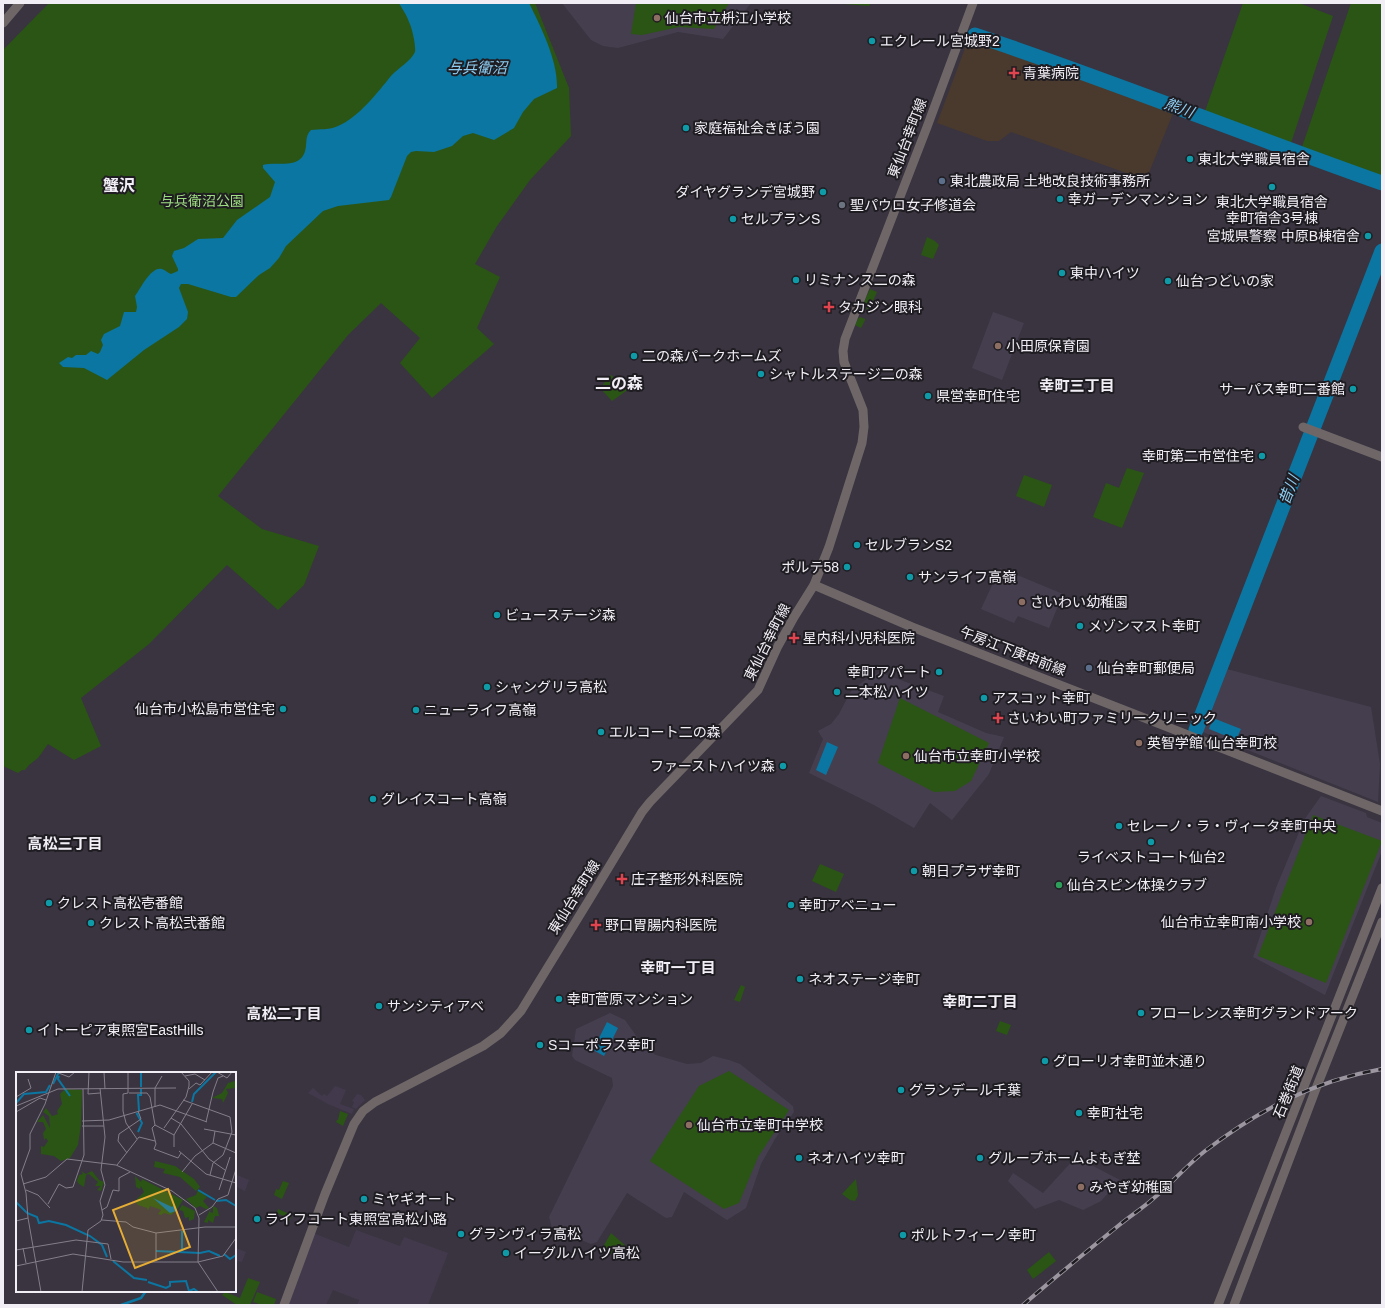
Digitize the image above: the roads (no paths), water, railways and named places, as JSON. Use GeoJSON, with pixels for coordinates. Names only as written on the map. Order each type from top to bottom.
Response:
{"type":"FeatureCollection","features":[{"type":"Feature","properties":{"kind":"street"},"geometry":{"type":"LineString","coordinates":[[3,23],[20,3]]}},
{"type":"Feature","properties":{"kind":"street","name":"東仙台幸町線"},"geometry":{"type":"LineString","coordinates":[[284,1305],[325,1194],[354,1124],[363,1111],[375,1102],[483,1046],[518,1015],[642,812],[758,690],[778,646],[814,585],[834,532],[858,459],[863,438],[863,410],[844,362],[843,351],[845,339],[973,3]]}},
{"type":"Feature","properties":{"kind":"street"},"geometry":{"type":"LineString","coordinates":[[1310,430],[1382,457]]}},
{"type":"Feature","properties":{"kind":"street","name":"午房江下庚申前線"},"geometry":{"type":"LineString","coordinates":[[814,585],[912,627],[1382,811]]}},
{"type":"Feature","properties":{"kind":"street","name":"石巻街道"},"geometry":{"type":"LineString","coordinates":[[1218,1305],[1382,888]]}},
{"type":"Feature","properties":{"kind":"street","name":"石巻街道"},"geometry":{"type":"LineString","coordinates":[[1234,1305],[1317,1086],[1382,922]]}},
{"type":"Feature","properties":{"kind":"street"},"geometry":{"type":"LineString","coordinates":[[1271,1173],[1283,1178]]}},
{"type":"Feature","properties":{"kind":"water","name":"与兵衛沼"},"geometry":{"type":"Polygon","coordinates":[[[399,3],[529,3],[552,56],[557,78],[557,88],[534,99],[523,112],[514,128],[494,140],[473,133],[463,136],[452,146],[434,152],[411,152],[407,156],[389,200],[338,206],[323,211],[286,246],[279,258],[270,268],[259,275],[236,297],[231,297],[188,284],[181,284],[179,288],[188,312],[187,319],[179,327],[144,350],[107,380],[84,368],[63,367],[59,363],[68,357],[72,358],[76,355],[86,355],[91,351],[98,354],[100,352],[103,345],[101,340],[104,334],[120,326],[124,312],[136,312],[137,307],[135,296],[150,274],[158,269],[162,269],[171,274],[178,271],[172,256],[174,251],[184,248],[198,239],[223,238],[237,220],[270,197],[275,182],[263,168],[263,165],[286,164],[301,159],[305,151],[309,132],[311,130],[335,127],[353,117],[367,104],[394,73],[411,58],[415,52],[414,37],[406,14],[399,3]]]}},
{"type":"Feature","properties":{"kind":"water"},"geometry":{"type":"Polygon","coordinates":[[[1213,718],[1241,729],[1236,740],[1209,729],[1213,718]]]}},
{"type":"Feature","properties":{"kind":"water"},"geometry":{"type":"Polygon","coordinates":[[[827,742],[838,747],[826,775],[816,770],[827,742]]]}},
{"type":"Feature","properties":{"kind":"water"},"geometry":{"type":"Polygon","coordinates":[[[607,1022],[618,1028],[604,1056],[593,1050],[607,1022]]]}},
{"type":"Feature","properties":{"kind":"waterway","name":"熊川"},"geometry":{"type":"LineString","coordinates":[[975,35],[1382,183]]}},
{"type":"Feature","properties":{"kind":"waterway","name":"昔川"},"geometry":{"type":"LineString","coordinates":[[1196,730],[1382,251]]}},
{"type":"Feature","properties":{"kind":"waterway"},"geometry":{"type":"LineString","coordinates":[[121,1305],[141,1298],[145,1292]]}},
{"type":"Feature","properties":{"kind":"railway"},"geometry":{"type":"LineString","coordinates":[[1023,1305],[1123,1222],[1150,1202],[1205,1151],[1246,1122],[1311,1089],[1357,1074],[1382,1069]]}},
{"type":"Feature","properties":{"kind":"place","name":"仙台市立枡江小学校"},"geometry":{"type":"Point","coordinates":[657,18]}},
{"type":"Feature","properties":{"kind":"place","name":"エクレール宮城野2"},"geometry":{"type":"Point","coordinates":[872,41]}},
{"type":"Feature","properties":{"kind":"place","name":"青葉病院"},"geometry":{"type":"Point","coordinates":[1014,73]}},
{"type":"Feature","properties":{"kind":"place","name":"家庭福祉会きぼう園"},"geometry":{"type":"Point","coordinates":[686,128]}},
{"type":"Feature","properties":{"kind":"place","name":"東北大学職員宿舎"},"geometry":{"type":"Point","coordinates":[1190,159]}},
{"type":"Feature","properties":{"kind":"place","name":"東北農政局 土地改良技術事務所"},"geometry":{"type":"Point","coordinates":[942,181]}},
{"type":"Feature","properties":{"kind":"place","name":"東北大学職員宿舎 幸町宿舎3号棟"},"geometry":{"type":"Point","coordinates":[1272,187]}},
{"type":"Feature","properties":{"kind":"place","name":"ダイヤグランデ宮城野"},"geometry":{"type":"Point","coordinates":[823,192]}},
{"type":"Feature","properties":{"kind":"place","name":"幸ガーデンマンション"},"geometry":{"type":"Point","coordinates":[1060,199]}},
{"type":"Feature","properties":{"kind":"place","name":"聖パウロ女子修道会"},"geometry":{"type":"Point","coordinates":[842,205]}},
{"type":"Feature","properties":{"kind":"place","name":"セルプランS"},"geometry":{"type":"Point","coordinates":[733,219]}},
{"type":"Feature","properties":{"kind":"place","name":"宮城県警察 中原B棟宿舎"},"geometry":{"type":"Point","coordinates":[1368,236]}},
{"type":"Feature","properties":{"kind":"place","name":"東中ハイツ"},"geometry":{"type":"Point","coordinates":[1062,273]}},
{"type":"Feature","properties":{"kind":"place","name":"リミナンス二の森"},"geometry":{"type":"Point","coordinates":[796,280]}},
{"type":"Feature","properties":{"kind":"place","name":"仙台つどいの家"},"geometry":{"type":"Point","coordinates":[1168,281]}},
{"type":"Feature","properties":{"kind":"place","name":"タカジン眼科"},"geometry":{"type":"Point","coordinates":[829,307]}},
{"type":"Feature","properties":{"kind":"place","name":"小田原保育園"},"geometry":{"type":"Point","coordinates":[998,346]}},
{"type":"Feature","properties":{"kind":"place","name":"二の森パークホームズ"},"geometry":{"type":"Point","coordinates":[634,356]}},
{"type":"Feature","properties":{"kind":"place","name":"シャトルステージ二の森"},"geometry":{"type":"Point","coordinates":[761,374]}},
{"type":"Feature","properties":{"kind":"place","name":"サーパス幸町二番館"},"geometry":{"type":"Point","coordinates":[1353,389]}},
{"type":"Feature","properties":{"kind":"place","name":"県営幸町住宅"},"geometry":{"type":"Point","coordinates":[928,396]}},
{"type":"Feature","properties":{"kind":"place","name":"幸町第二市営住宅"},"geometry":{"type":"Point","coordinates":[1262,456]}},
{"type":"Feature","properties":{"kind":"place","name":"セルブランS2"},"geometry":{"type":"Point","coordinates":[857,545]}},
{"type":"Feature","properties":{"kind":"place","name":"ポルテ58"},"geometry":{"type":"Point","coordinates":[847,567]}},
{"type":"Feature","properties":{"kind":"place","name":"サンライフ高嶺"},"geometry":{"type":"Point","coordinates":[910,577]}},
{"type":"Feature","properties":{"kind":"place","name":"さいわい幼稚園"},"geometry":{"type":"Point","coordinates":[1022,602]}},
{"type":"Feature","properties":{"kind":"place","name":"ビューステージ森"},"geometry":{"type":"Point","coordinates":[497,615]}},
{"type":"Feature","properties":{"kind":"place","name":"メゾンマスト幸町"},"geometry":{"type":"Point","coordinates":[1080,626]}},
{"type":"Feature","properties":{"kind":"place","name":"星内科小児科医院"},"geometry":{"type":"Point","coordinates":[794,638]}},
{"type":"Feature","properties":{"kind":"place","name":"仙台幸町郵便局"},"geometry":{"type":"Point","coordinates":[1089,668]}},
{"type":"Feature","properties":{"kind":"place","name":"幸町アパート"},"geometry":{"type":"Point","coordinates":[939,672]}},
{"type":"Feature","properties":{"kind":"place","name":"シャングリラ高松"},"geometry":{"type":"Point","coordinates":[487,687]}},
{"type":"Feature","properties":{"kind":"place","name":"二本松ハイツ"},"geometry":{"type":"Point","coordinates":[837,692]}},
{"type":"Feature","properties":{"kind":"place","name":"アスコット幸町"},"geometry":{"type":"Point","coordinates":[984,698]}},
{"type":"Feature","properties":{"kind":"place","name":"仙台市小松島市営住宅"},"geometry":{"type":"Point","coordinates":[283,709]}},
{"type":"Feature","properties":{"kind":"place","name":"ニューライフ高嶺"},"geometry":{"type":"Point","coordinates":[416,710]}},
{"type":"Feature","properties":{"kind":"place","name":"さいわい町ファミリークリニック"},"geometry":{"type":"Point","coordinates":[998,718]}},
{"type":"Feature","properties":{"kind":"place","name":"エルコート二の森"},"geometry":{"type":"Point","coordinates":[601,732]}},
{"type":"Feature","properties":{"kind":"place","name":"英智学館 仙台幸町校"},"geometry":{"type":"Point","coordinates":[1139,743]}},
{"type":"Feature","properties":{"kind":"place","name":"仙台市立幸町小学校"},"geometry":{"type":"Point","coordinates":[906,756]}},
{"type":"Feature","properties":{"kind":"place","name":"ファーストハイツ森"},"geometry":{"type":"Point","coordinates":[783,766]}},
{"type":"Feature","properties":{"kind":"place","name":"グレイスコート高嶺"},"geometry":{"type":"Point","coordinates":[373,799]}},
{"type":"Feature","properties":{"kind":"place","name":"セレーノ・ラ・ヴィータ幸町中央"},"geometry":{"type":"Point","coordinates":[1119,826]}},
{"type":"Feature","properties":{"kind":"place","name":"ライベストコート仙台2"},"geometry":{"type":"Point","coordinates":[1151,842]}},
{"type":"Feature","properties":{"kind":"place","name":"朝日プラザ幸町"},"geometry":{"type":"Point","coordinates":[914,871]}},
{"type":"Feature","properties":{"kind":"place","name":"庄子整形外科医院"},"geometry":{"type":"Point","coordinates":[622,879]}},
{"type":"Feature","properties":{"kind":"place","name":"仙台スピン体操クラブ"},"geometry":{"type":"Point","coordinates":[1059,885]}},
{"type":"Feature","properties":{"kind":"place","name":"クレスト高松壱番館"},"geometry":{"type":"Point","coordinates":[49,903]}},
{"type":"Feature","properties":{"kind":"place","name":"幸町アベニュー"},"geometry":{"type":"Point","coordinates":[791,905]}},
{"type":"Feature","properties":{"kind":"place","name":"仙台市立幸町南小学校"},"geometry":{"type":"Point","coordinates":[1309,922]}},
{"type":"Feature","properties":{"kind":"place","name":"クレスト高松弐番館"},"geometry":{"type":"Point","coordinates":[91,923]}},
{"type":"Feature","properties":{"kind":"place","name":"野口胃腸内科医院"},"geometry":{"type":"Point","coordinates":[596,925]}},
{"type":"Feature","properties":{"kind":"place","name":"ネオステージ幸町"},"geometry":{"type":"Point","coordinates":[800,979]}},
{"type":"Feature","properties":{"kind":"place","name":"幸町菅原マンション"},"geometry":{"type":"Point","coordinates":[559,999]}},
{"type":"Feature","properties":{"kind":"place","name":"サンシティアベ"},"geometry":{"type":"Point","coordinates":[379,1006]}},
{"type":"Feature","properties":{"kind":"place","name":"フローレンス幸町グランドアーク"},"geometry":{"type":"Point","coordinates":[1141,1013]}},
{"type":"Feature","properties":{"kind":"place","name":"イトーピア東照宮EastHills"},"geometry":{"type":"Point","coordinates":[29,1030]}},
{"type":"Feature","properties":{"kind":"place","name":"Sコーポラス幸町"},"geometry":{"type":"Point","coordinates":[540,1045]}},
{"type":"Feature","properties":{"kind":"place","name":"グローリオ幸町並木通り"},"geometry":{"type":"Point","coordinates":[1045,1061]}},
{"type":"Feature","properties":{"kind":"place","name":"グランデール千葉"},"geometry":{"type":"Point","coordinates":[901,1090]}},
{"type":"Feature","properties":{"kind":"place","name":"幸町社宅"},"geometry":{"type":"Point","coordinates":[1079,1113]}},
{"type":"Feature","properties":{"kind":"place","name":"仙台市立幸町中学校"},"geometry":{"type":"Point","coordinates":[689,1125]}},
{"type":"Feature","properties":{"kind":"place","name":"ネオハイツ幸町"},"geometry":{"type":"Point","coordinates":[799,1158]}},
{"type":"Feature","properties":{"kind":"place","name":"グループホームよもぎ埜"},"geometry":{"type":"Point","coordinates":[980,1158]}},
{"type":"Feature","properties":{"kind":"place","name":"みやぎ幼稚園"},"geometry":{"type":"Point","coordinates":[1081,1187]}},
{"type":"Feature","properties":{"kind":"place","name":"ミヤギオート"},"geometry":{"type":"Point","coordinates":[364,1199]}},
{"type":"Feature","properties":{"kind":"place","name":"ライフコート東照宮高松小路"},"geometry":{"type":"Point","coordinates":[257,1219]}},
{"type":"Feature","properties":{"kind":"place","name":"グランヴィラ高松"},"geometry":{"type":"Point","coordinates":[461,1234]}},
{"type":"Feature","properties":{"kind":"place","name":"ポルトフィーノ幸町"},"geometry":{"type":"Point","coordinates":[903,1235]}},
{"type":"Feature","properties":{"kind":"place","name":"イーグルハイツ高松"},"geometry":{"type":"Point","coordinates":[506,1253]}},
{"type":"Feature","properties":{"kind":"district","name":"蟹沢"},"geometry":{"type":"Point","coordinates":[119,185]}},
{"type":"Feature","properties":{"kind":"district","name":"二の森"},"geometry":{"type":"Point","coordinates":[619,383]}},
{"type":"Feature","properties":{"kind":"district","name":"幸町三丁目"},"geometry":{"type":"Point","coordinates":[1077,386]}},
{"type":"Feature","properties":{"kind":"district","name":"高松三丁目"},"geometry":{"type":"Point","coordinates":[65,844]}},
{"type":"Feature","properties":{"kind":"district","name":"幸町一丁目"},"geometry":{"type":"Point","coordinates":[678,968]}},
{"type":"Feature","properties":{"kind":"district","name":"幸町二丁目"},"geometry":{"type":"Point","coordinates":[980,1002]}},
{"type":"Feature","properties":{"kind":"district","name":"高松二丁目"},"geometry":{"type":"Point","coordinates":[284,1014]}},
{"type":"Feature","properties":{"kind":"park label","name":"与兵衛沼公園"},"geometry":{"type":"Point","coordinates":[202,201]}}]}
